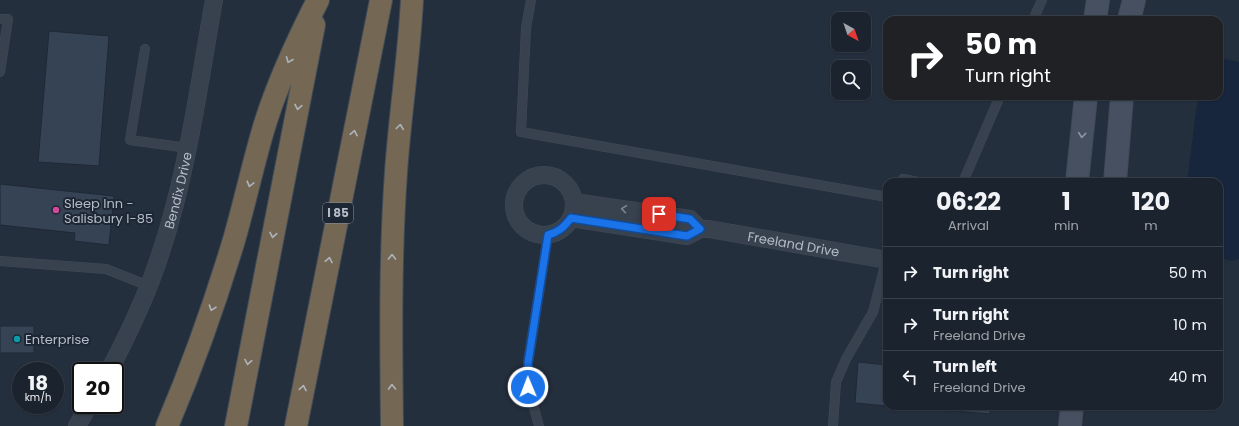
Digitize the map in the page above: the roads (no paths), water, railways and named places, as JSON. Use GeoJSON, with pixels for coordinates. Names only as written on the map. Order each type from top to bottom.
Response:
{"type":"FeatureCollection","features":[{"type":"Feature","properties":{"kind":"highway"},"geometry":{"type":"LineString","coordinates":[[167,426],[188,375],[212,308],[244,205],[267,118],[290,59],[319,0]]}},
{"type":"Feature","properties":{"kind":"highway"},"geometry":{"type":"LineString","coordinates":[[236,426],[319,0]]}},
{"type":"Feature","properties":{"kind":"highway","name":"I 85"},"geometry":{"type":"LineString","coordinates":[[296,426],[381,0]]}},
{"type":"Feature","properties":{"kind":"highway"},"geometry":{"type":"LineString","coordinates":[[392,426],[392,234],[397,159],[410,44],[412,0]]}},
{"type":"Feature","properties":{"kind":"street","name":"Bendix Drive"},"geometry":{"type":"LineString","coordinates":[[113,362],[149,286],[171,219],[188,148],[214,0]]}},
{"type":"Feature","properties":{"kind":"street"},"geometry":{"type":"LineString","coordinates":[[1095,16],[1098,0]]}},
{"type":"Feature","properties":{"kind":"street"},"geometry":{"type":"LineString","coordinates":[[1129,16],[1134,0]]}},
{"type":"Feature","properties":{"kind":"street"},"geometry":{"type":"LineString","coordinates":[[1077,178],[1086,100]]}},
{"type":"Feature","properties":{"kind":"street"},"geometry":{"type":"LineString","coordinates":[[1115,178],[1122,100]]}},
{"type":"Feature","properties":{"kind":"street"},"geometry":{"type":"LineString","coordinates":[[537,175],[548,175],[557,178],[566,184],[572,192],[574,210],[571,218],[565,226],[557,232],[548,235],[528,231],[518,220],[516,215],[514,205],[515,195],[520,186],[528,179],[537,175]]}},
{"type":"Feature","properties":{"kind":"street","name":"Freeland Drive"},"geometry":{"type":"LineString","coordinates":[[574,202],[690,219],[700,229]]}},
{"type":"Feature","properties":{"kind":"street","name":"Freeland Drive"},"geometry":{"type":"LineString","coordinates":[[571,218],[687,236],[700,229],[709,229],[883,258]]}},
{"type":"Feature","properties":{"kind":"street"},"geometry":{"type":"LineString","coordinates":[[1070,426],[1072,410]]}},
{"type":"Feature","properties":{"kind":"street"},"geometry":{"type":"LineString","coordinates":[[77,426],[84,414]]}},
{"type":"Feature","properties":{"kind":"lane"},"geometry":{"type":"LineString","coordinates":[[531,0],[526,28],[521,132],[883,196]]}},
{"type":"Feature","properties":{"kind":"lane"},"geometry":{"type":"LineString","coordinates":[[1035,16],[1042,0]]}},
{"type":"Feature","properties":{"kind":"lane"},"geometry":{"type":"LineString","coordinates":[[0,18],[8,19],[0,72]]}},
{"type":"Feature","properties":{"kind":"lane"},"geometry":{"type":"LineString","coordinates":[[144,49],[130,140],[188,148]]}},
{"type":"Feature","properties":{"kind":"lane"},"geometry":{"type":"LineString","coordinates":[[965,178],[998,100]]}},
{"type":"Feature","properties":{"kind":"lane"},"geometry":{"type":"LineString","coordinates":[[539,426],[528,387],[528,363],[548,235]]}},
{"type":"Feature","properties":{"kind":"lane"},"geometry":{"type":"LineString","coordinates":[[0,261],[106,270],[149,286]]}},
{"type":"Feature","properties":{"kind":"lane"},"geometry":{"type":"LineString","coordinates":[[833,426],[836,382],[846,359],[873,312],[883,274]]}},
{"type":"Feature","properties":{"kind":"water"},"geometry":{"type":"Polygon","coordinates":[[[1223,59],[1239,62],[1239,259],[1230,261],[1223,258],[1223,178],[1188,178],[1197,100],[1223,100],[1223,59]]]}},
{"type":"Feature","properties":{"kind":"place","name":"Sleep Inn - Salisbury I-85"},"geometry":{"type":"Point","coordinates":[56,210]}},
{"type":"Feature","properties":{"kind":"place","name":"Enterprise"},"geometry":{"type":"Point","coordinates":[17,339]}}]}
